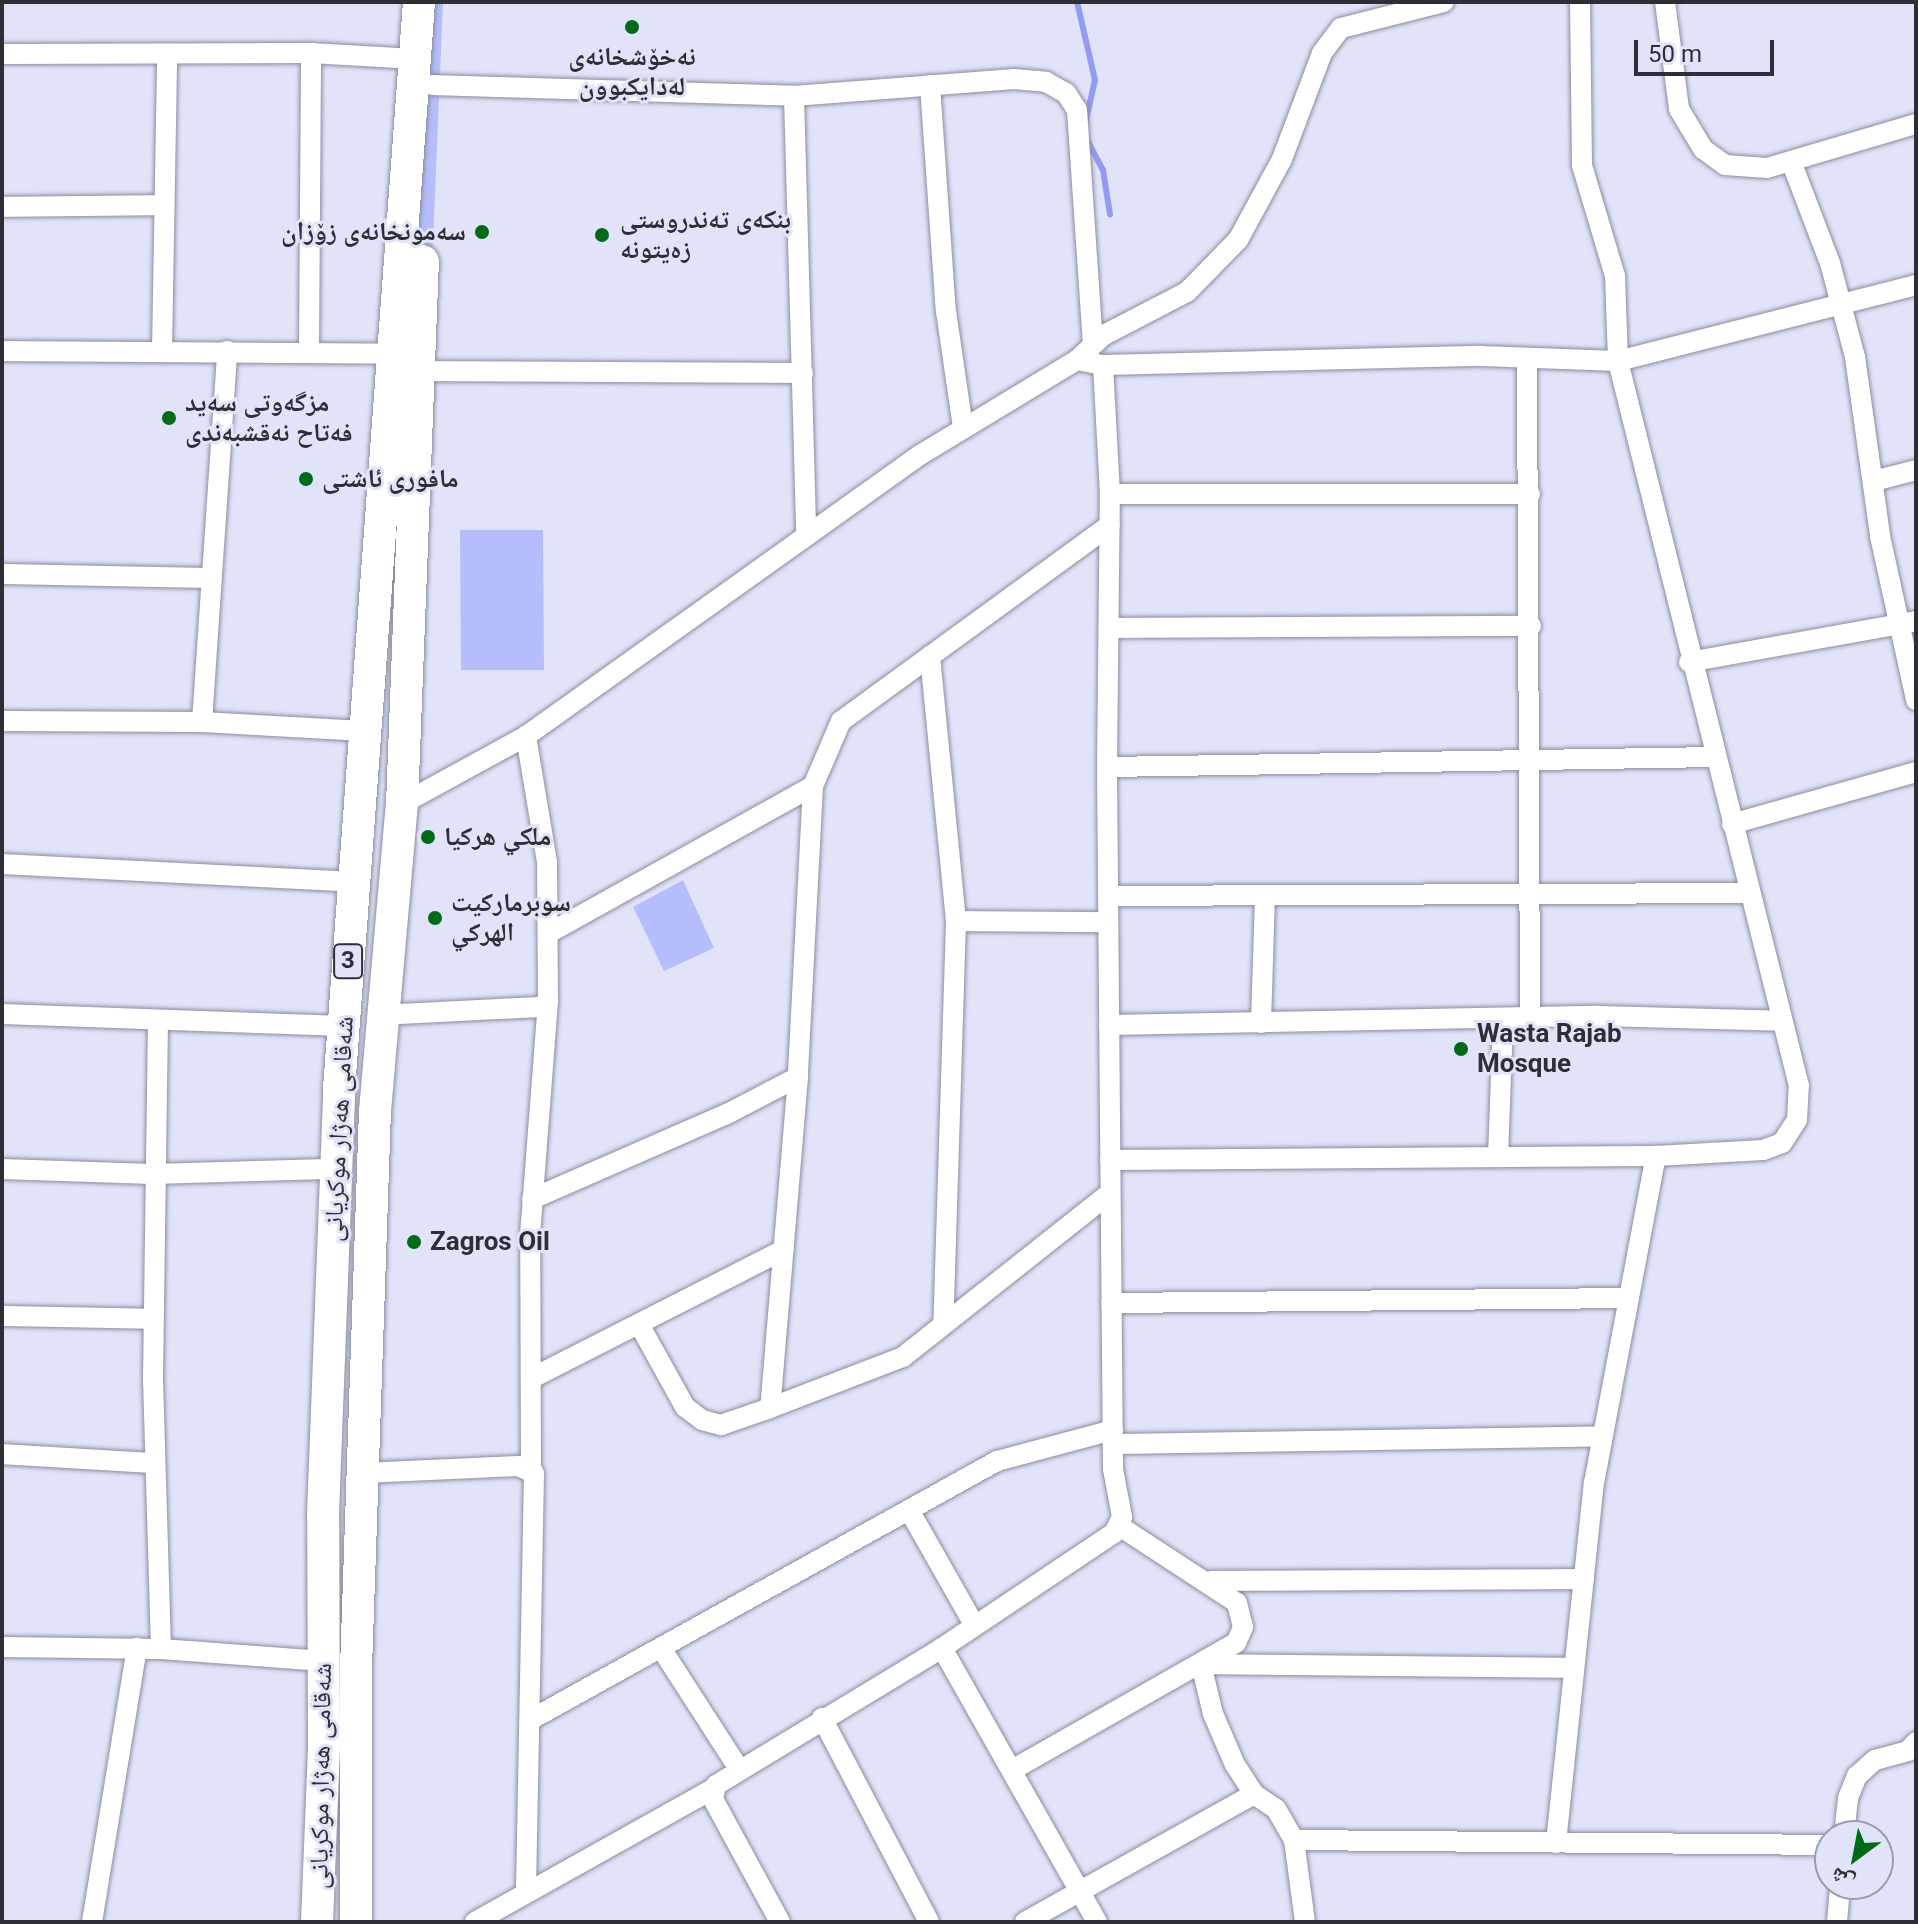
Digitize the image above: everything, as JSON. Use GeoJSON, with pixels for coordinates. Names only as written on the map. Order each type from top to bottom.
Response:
{"type":"FeatureCollection","features":[{"type":"Feature","properties":{"kind":"highway","name":"شەقامی ھەژار موکریانی"},"geometry":{"type":"LineString","coordinates":[[419,2],[424,72]]}},
{"type":"Feature","properties":{"kind":"highway","name":"شەقامی ھەژار موکریانی"},"geometry":{"type":"LineString","coordinates":[[317,1922],[324,1661],[323,1514],[343,1026],[385,495],[407,362],[424,72],[436,2]]}},
{"type":"Feature","properties":{"kind":"highway","name":"شەقامی ھەژار موکریانی"},"geometry":{"type":"LineString","coordinates":[[356,1922],[361,1513],[380,1015],[402,804],[418,494],[407,362]]}},
{"type":"Feature","properties":{"kind":"highway"},"geometry":{"type":"LineString","coordinates":[[385,495],[418,494]]}},
{"type":"Feature","properties":{"kind":"highway"},"geometry":{"type":"LineString","coordinates":[[323,1514],[361,1513]]}},
{"type":"Feature","properties":{"kind":"street"},"geometry":{"type":"LineString","coordinates":[[402,804],[526,736],[963,428],[1077,360],[1093,344],[1187,292],[1238,240],[1282,159],[1322,53],[1341,28],[1444,2]]}},
{"type":"Feature","properties":{"kind":"street"},"geometry":{"type":"LineString","coordinates":[[1110,1160],[1656,1156],[1763,1150],[1782,1143],[1797,1120],[1799,1086],[1689,662],[1618,361],[1615,276],[1582,165],[1580,2]]}},
{"type":"Feature","properties":{"kind":"street"},"geometry":{"type":"LineString","coordinates":[[1665,2],[1679,109],[1703,149],[1725,165],[1746,169],[1791,161],[1916,124]]}},
{"type":"Feature","properties":{"kind":"street"},"geometry":{"type":"LineString","coordinates":[[309,350],[311,53]]}},
{"type":"Feature","properties":{"kind":"street"},"geometry":{"type":"LineString","coordinates":[[2,54],[311,53],[424,72],[794,96],[1014,79],[1046,82],[1066,93],[1077,110],[1093,344]]}},
{"type":"Feature","properties":{"kind":"street"},"geometry":{"type":"LineString","coordinates":[[162,351],[167,54]]}},
{"type":"Feature","properties":{"kind":"street"},"geometry":{"type":"LineString","coordinates":[[930,85],[946,311],[963,428]]}},
{"type":"Feature","properties":{"kind":"street"},"geometry":{"type":"LineString","coordinates":[[794,96],[806,536]]}},
{"type":"Feature","properties":{"kind":"street"},"geometry":{"type":"LineString","coordinates":[[1791,161],[1830,263],[1855,357],[1874,481],[1908,623],[1916,700]]}},
{"type":"Feature","properties":{"kind":"street"},"geometry":{"type":"LineString","coordinates":[[2,207],[164,205]]}},
{"type":"Feature","properties":{"kind":"street"},"geometry":{"type":"LineString","coordinates":[[1077,360],[1103,365],[1527,358],[1618,361],[1841,308],[1916,285]]}},
{"type":"Feature","properties":{"kind":"street"},"geometry":{"type":"LineString","coordinates":[[2,351],[309,350],[407,362],[803,373]]}},
{"type":"Feature","properties":{"kind":"street"},"geometry":{"type":"LineString","coordinates":[[202,722],[227,351]]}},
{"type":"Feature","properties":{"kind":"street"},"geometry":{"type":"LineString","coordinates":[[1527,358],[1531,626],[1530,1018]]}},
{"type":"Feature","properties":{"kind":"street"},"geometry":{"type":"LineString","coordinates":[[482,1920],[526,1890],[713,1789],[739,1769],[942,1648],[1114,1533],[1122,1517],[1113,1437],[1107,767],[1110,494],[1103,365]]}},
{"type":"Feature","properties":{"kind":"street"},"geometry":{"type":"LineString","coordinates":[[1874,481],[1916,470]]}},
{"type":"Feature","properties":{"kind":"street"},"geometry":{"type":"LineString","coordinates":[[1110,494],[1530,494]]}},
{"type":"Feature","properties":{"kind":"street"},"geometry":{"type":"LineString","coordinates":[[770,1408],[798,1077],[813,786],[841,721],[1110,525]]}},
{"type":"Feature","properties":{"kind":"street"},"geometry":{"type":"LineString","coordinates":[[2,574],[211,578]]}},
{"type":"Feature","properties":{"kind":"street"},"geometry":{"type":"LineString","coordinates":[[1689,662],[1908,623]]}},
{"type":"Feature","properties":{"kind":"street"},"geometry":{"type":"LineString","coordinates":[[1109,628],[1531,626]]}},
{"type":"Feature","properties":{"kind":"street"},"geometry":{"type":"LineString","coordinates":[[930,656],[956,921],[943,1325]]}},
{"type":"Feature","properties":{"kind":"street"},"geometry":{"type":"LineString","coordinates":[[2,721],[202,722],[364,731]]}},
{"type":"Feature","properties":{"kind":"street"},"geometry":{"type":"LineString","coordinates":[[526,736],[547,862],[549,933],[548,1001],[532,1199],[534,1377],[531,1470],[535,1490],[526,1890]]}},
{"type":"Feature","properties":{"kind":"street"},"geometry":{"type":"LineString","coordinates":[[1107,767],[1715,757]]}},
{"type":"Feature","properties":{"kind":"street"},"geometry":{"type":"LineString","coordinates":[[1732,824],[1916,772]]}},
{"type":"Feature","properties":{"kind":"street"},"geometry":{"type":"LineString","coordinates":[[549,933],[813,786]]}},
{"type":"Feature","properties":{"kind":"street"},"geometry":{"type":"LineString","coordinates":[[2,864],[355,882]]}},
{"type":"Feature","properties":{"kind":"street"},"geometry":{"type":"LineString","coordinates":[[1108,896],[1750,893]]}},
{"type":"Feature","properties":{"kind":"street"},"geometry":{"type":"LineString","coordinates":[[1261,1023],[1265,895]]}},
{"type":"Feature","properties":{"kind":"street"},"geometry":{"type":"LineString","coordinates":[[956,921],[1108,922]]}},
{"type":"Feature","properties":{"kind":"street"},"geometry":{"type":"LineString","coordinates":[[380,1015],[540,1007],[548,1001]]}},
{"type":"Feature","properties":{"kind":"street"},"geometry":{"type":"LineString","coordinates":[[2,1014],[343,1026]]}},
{"type":"Feature","properties":{"kind":"street"},"geometry":{"type":"LineString","coordinates":[[1109,1025],[1530,1018],[1782,1021]]}},
{"type":"Feature","properties":{"kind":"street"},"geometry":{"type":"LineString","coordinates":[[1498,1157],[1503,1019]]}},
{"type":"Feature","properties":{"kind":"street"},"geometry":{"type":"LineString","coordinates":[[158,1020],[152,1174],[155,1463],[161,1649]]}},
{"type":"Feature","properties":{"kind":"street"},"geometry":{"type":"LineString","coordinates":[[532,1199],[727,1114],[798,1077]]}},
{"type":"Feature","properties":{"kind":"street"},"geometry":{"type":"LineString","coordinates":[[1556,1843],[1602,1436],[1656,1156]]}},
{"type":"Feature","properties":{"kind":"street"},"geometry":{"type":"LineString","coordinates":[[2,1169],[152,1174],[336,1169]]}},
{"type":"Feature","properties":{"kind":"street"},"geometry":{"type":"LineString","coordinates":[[639,1324],[685,1407],[702,1420],[721,1425],[903,1357],[1110,1193]]}},
{"type":"Feature","properties":{"kind":"street"},"geometry":{"type":"LineString","coordinates":[[534,1377],[783,1250]]}},
{"type":"Feature","properties":{"kind":"street"},"geometry":{"type":"LineString","coordinates":[[1111,1303],[1629,1298]]}},
{"type":"Feature","properties":{"kind":"street"},"geometry":{"type":"LineString","coordinates":[[2,1316],[153,1319]]}},
{"type":"Feature","properties":{"kind":"street"},"geometry":{"type":"LineString","coordinates":[[530,1720],[997,1461],[1113,1437],[1602,1436]]}},
{"type":"Feature","properties":{"kind":"street"},"geometry":{"type":"LineString","coordinates":[[2,1454],[155,1463]]}},
{"type":"Feature","properties":{"kind":"street"},"geometry":{"type":"LineString","coordinates":[[363,1473],[518,1466],[531,1470]]}},
{"type":"Feature","properties":{"kind":"street"},"geometry":{"type":"LineString","coordinates":[[909,1510],[975,1626]]}},
{"type":"Feature","properties":{"kind":"street"},"geometry":{"type":"LineString","coordinates":[[1012,1770],[1236,1643],[1243,1627],[1237,1603],[1211,1581],[1118,1525]]}},
{"type":"Feature","properties":{"kind":"street"},"geometry":{"type":"LineString","coordinates":[[1211,1581],[1584,1579]]}},
{"type":"Feature","properties":{"kind":"street"},"geometry":{"type":"LineString","coordinates":[[2,1647],[161,1649],[324,1661]]}},
{"type":"Feature","properties":{"kind":"street"},"geometry":{"type":"LineString","coordinates":[[92,1922],[137,1648]]}},
{"type":"Feature","properties":{"kind":"street"},"geometry":{"type":"LineString","coordinates":[[661,1648],[739,1769]]}},
{"type":"Feature","properties":{"kind":"street"},"geometry":{"type":"LineString","coordinates":[[942,1648],[1097,1922]]}},
{"type":"Feature","properties":{"kind":"street"},"geometry":{"type":"LineString","coordinates":[[1201,1664],[1574,1668]]}},
{"type":"Feature","properties":{"kind":"street"},"geometry":{"type":"LineString","coordinates":[[1201,1664],[1213,1714],[1235,1765],[1254,1794],[1276,1809],[1294,1840],[1305,1922]]}},
{"type":"Feature","properties":{"kind":"street"},"geometry":{"type":"LineString","coordinates":[[822,1718],[929,1922]]}},
{"type":"Feature","properties":{"kind":"street"},"geometry":{"type":"LineString","coordinates":[[1846,1820],[1848,1798],[1857,1776],[1875,1760],[1908,1751],[1916,1742]]}},
{"type":"Feature","properties":{"kind":"street"},"geometry":{"type":"LineString","coordinates":[[713,1789],[713,1799],[780,1922]]}},
{"type":"Feature","properties":{"kind":"street"},"geometry":{"type":"LineString","coordinates":[[1025,1922],[1254,1794]]}},
{"type":"Feature","properties":{"kind":"street"},"geometry":{"type":"LineString","coordinates":[[1294,1840],[1814,1845]]}},
{"type":"Feature","properties":{"kind":"street"},"geometry":{"type":"LineString","coordinates":[[1837,1922],[1839,1900]]}},
{"type":"Feature","properties":{"kind":"shaded area"},"geometry":{"type":"Polygon","coordinates":[[[428,2],[443,2],[432,264],[405,446],[428,2]]]}},
{"type":"Feature","properties":{"kind":"shaded area"},"geometry":{"type":"Polygon","coordinates":[[[460,530],[543,530],[544,670],[461,670],[460,530]]]}},
{"type":"Feature","properties":{"kind":"shaded area"},"geometry":{"type":"Polygon","coordinates":[[[683,880],[714,948],[664,971],[633,907],[683,880]]]}},
{"type":"Feature","properties":{"kind":"waterway"},"geometry":{"type":"LineString","coordinates":[[1077,2],[1095,80],[1086,120]]}},
{"type":"Feature","properties":{"kind":"waterway"},"geometry":{"type":"LineString","coordinates":[[1087,140],[1103,170],[1110,214]]}},
{"type":"Feature","properties":{"kind":"place","name":"نەخۆشخانەی لەدایکبوون"},"geometry":{"type":"Point","coordinates":[632,27]}},
{"type":"Feature","properties":{"kind":"place","name":"سەمونخانەی زۆزان"},"geometry":{"type":"Point","coordinates":[482,232]}},
{"type":"Feature","properties":{"kind":"place","name":"بنکەی تەندروستی زەیتونە"},"geometry":{"type":"Point","coordinates":[602,235]}},
{"type":"Feature","properties":{"kind":"place","name":"مزگەوتی سەید فەتاح نەقشبەندی"},"geometry":{"type":"Point","coordinates":[169,418]}},
{"type":"Feature","properties":{"kind":"place","name":"مافوری ئاشتی"},"geometry":{"type":"Point","coordinates":[306,479]}},
{"type":"Feature","properties":{"kind":"place","name":"ملكي هركيا"},"geometry":{"type":"Point","coordinates":[428,837]}},
{"type":"Feature","properties":{"kind":"place","name":"سوبرماركيت الهركي"},"geometry":{"type":"Point","coordinates":[435,918]}},
{"type":"Feature","properties":{"kind":"place","name":"Wasta Rajab Mosque"},"geometry":{"type":"Point","coordinates":[1461,1049]}},
{"type":"Feature","properties":{"kind":"place","name":"Zagros Oil"},"geometry":{"type":"Point","coordinates":[414,1242]}}]}
